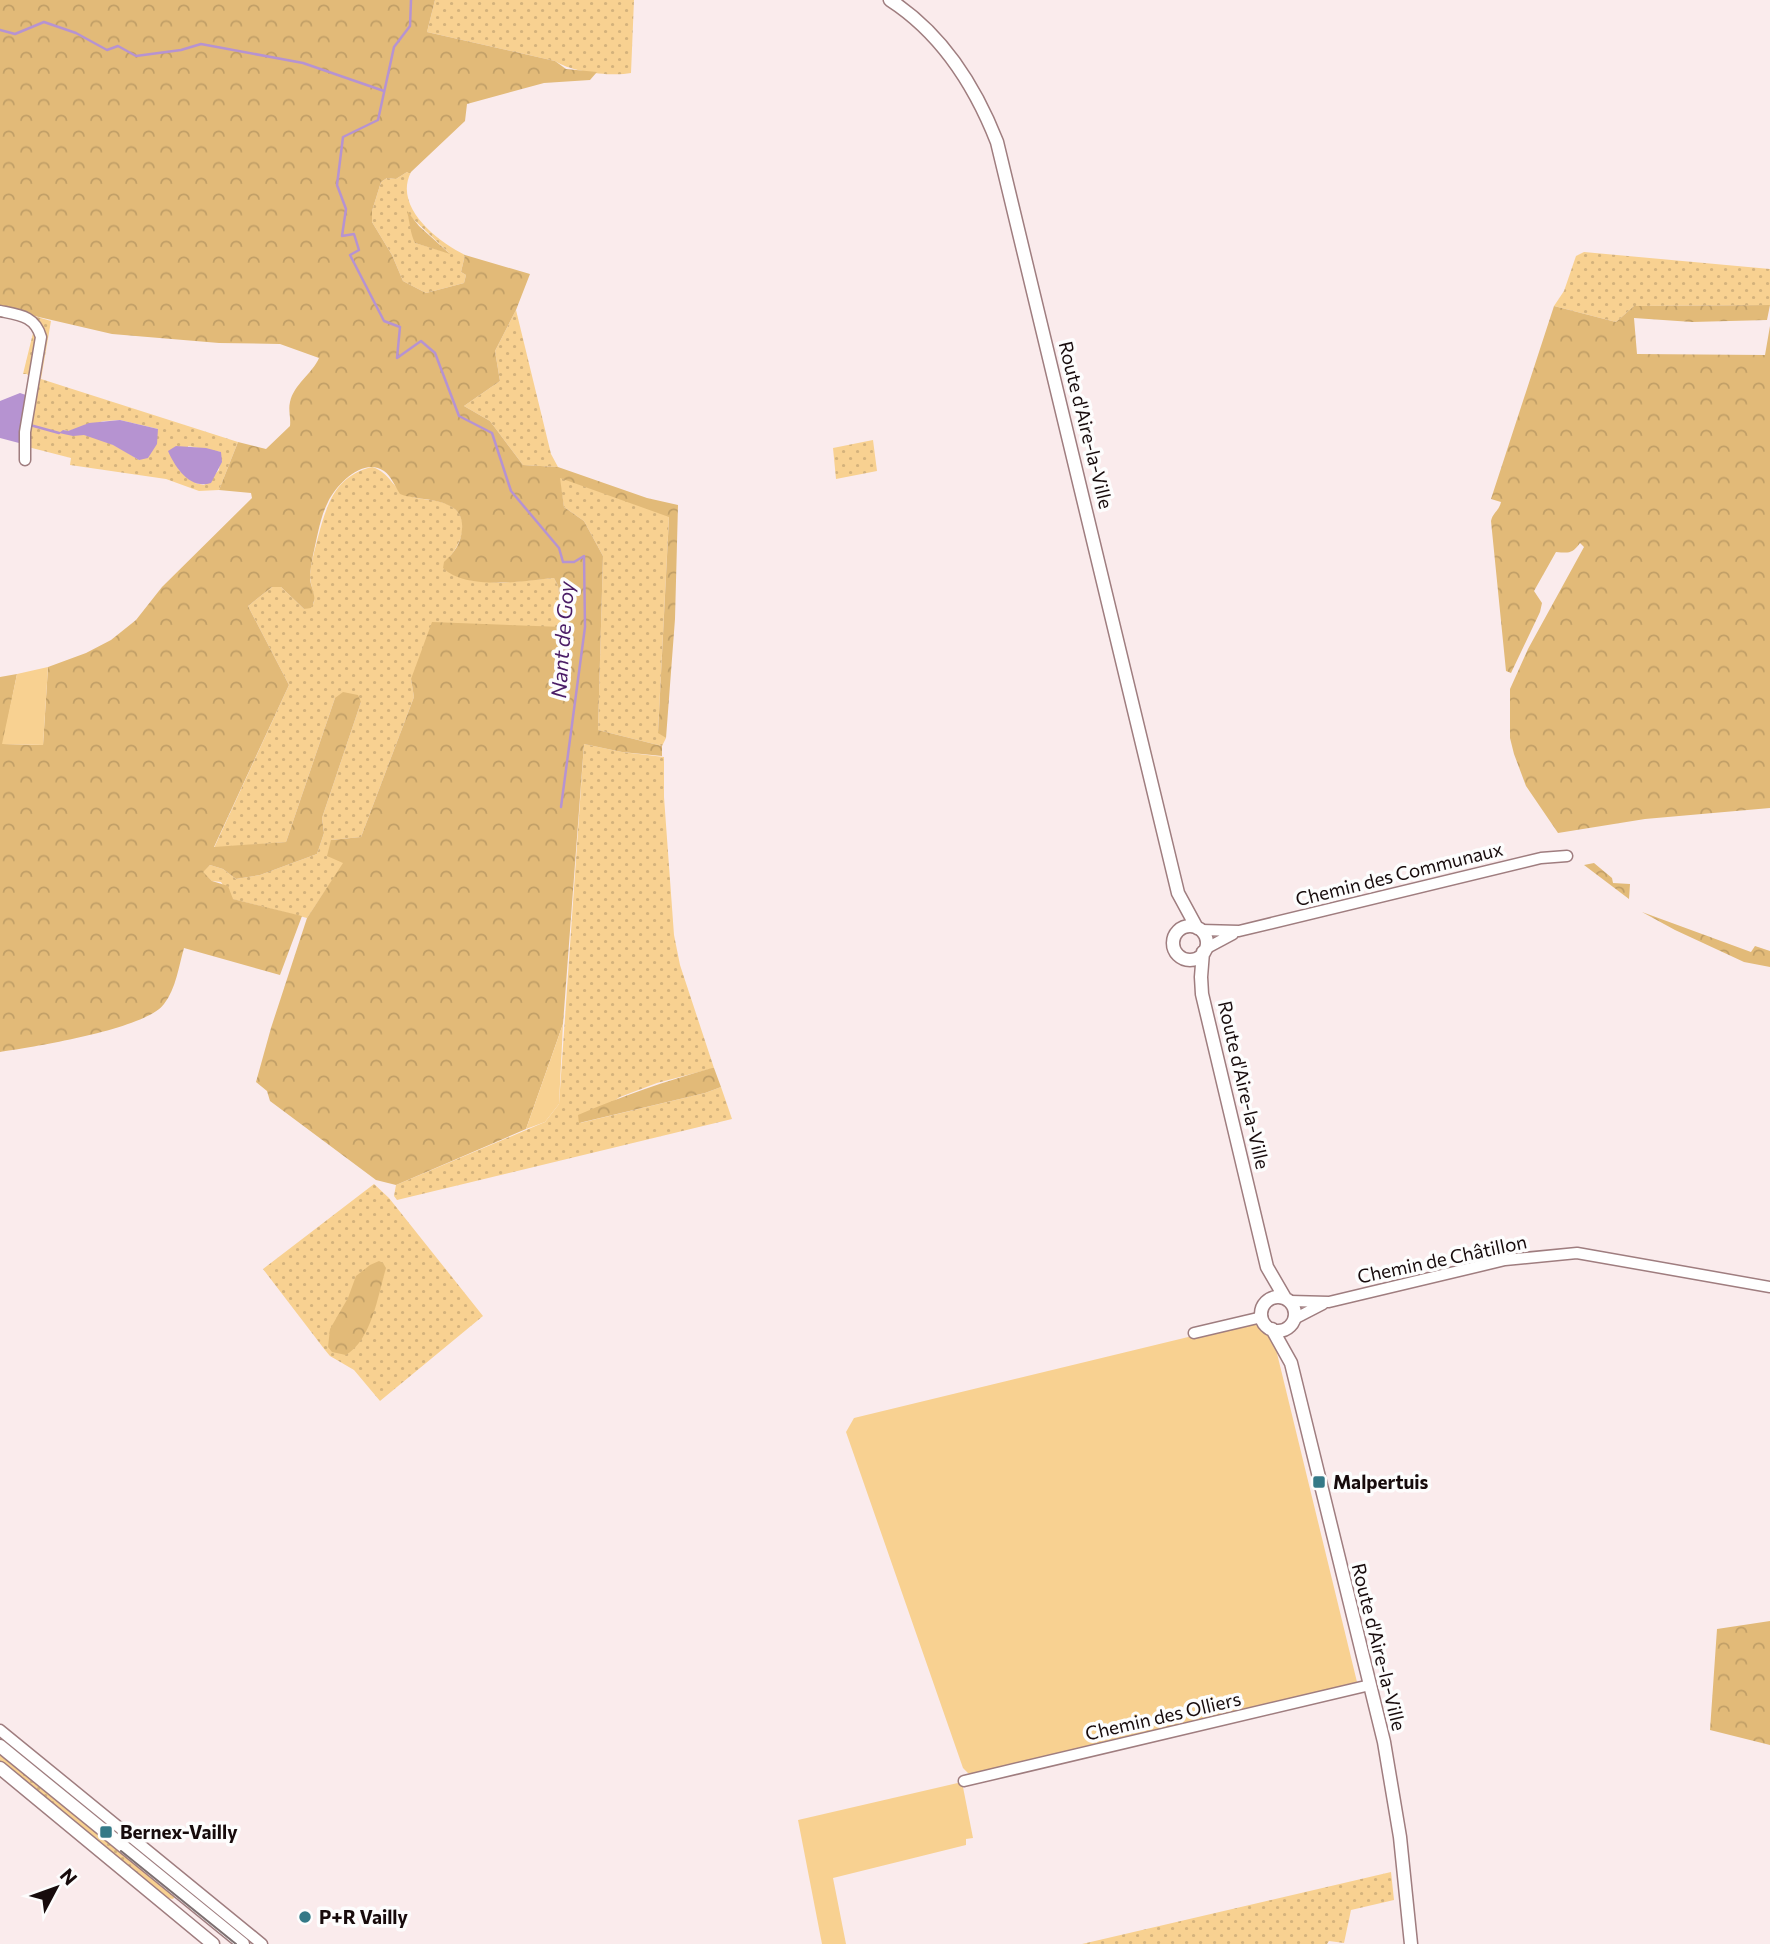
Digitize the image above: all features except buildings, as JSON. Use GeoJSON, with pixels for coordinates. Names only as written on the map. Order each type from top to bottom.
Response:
{"type":"FeatureCollection","features":[{"type":"Feature","properties":{"kind":"main road","name":"Route d'Aire-la-Ville"},"geometry":{"type":"LineString","coordinates":[[890,0],[920,23],[951,57],[979,102],[997,142],[1178,893],[1199,929]]}},
{"type":"Feature","properties":{"kind":"main road","name":"Route d'Aire-la-Ville"},"geometry":{"type":"LineString","coordinates":[[1175,934],[1178,893]]}},
{"type":"Feature","properties":{"kind":"main road"},"geometry":{"type":"LineString","coordinates":[[1185,927],[1199,929],[1206,941],[1204,951],[1193,959],[1181,957],[1174,947],[1175,934],[1185,927]]}},
{"type":"Feature","properties":{"kind":"main road","name":"Route d'Aire-la-Ville"},"geometry":{"type":"LineString","coordinates":[[1204,951],[1202,994],[1267,1266],[1287,1300]]}},
{"type":"Feature","properties":{"kind":"main road","name":"Route d'Aire-la-Ville"},"geometry":{"type":"LineString","coordinates":[[1181,957],[1202,994]]}},
{"type":"Feature","properties":{"kind":"main road","name":"Route d'Aire-la-Ville"},"geometry":{"type":"LineString","coordinates":[[1263,1310],[1267,1266]]}},
{"type":"Feature","properties":{"kind":"main road"},"geometry":{"type":"LineString","coordinates":[[1276,1297],[1287,1300],[1295,1310],[1293,1322],[1283,1330],[1267,1326],[1263,1310],[1276,1297]]}},
{"type":"Feature","properties":{"kind":"main road","name":"Route d'Aire-la-Ville"},"geometry":{"type":"LineString","coordinates":[[1291,1363],[1293,1322]]}},
{"type":"Feature","properties":{"kind":"main road","name":"Route d'Aire-la-Ville"},"geometry":{"type":"LineString","coordinates":[[1272,1329],[1291,1363],[1370,1685],[1393,1788],[1405,1873],[1411,1944]]}},
{"type":"Feature","properties":{"kind":"main road"},"geometry":{"type":"LineString","coordinates":[[0,1746],[243,1944]]}},
{"type":"Feature","properties":{"kind":"main road"},"geometry":{"type":"LineString","coordinates":[[0,1768],[214,1944]]}},
{"type":"Feature","properties":{"kind":"street"},"geometry":{"type":"LineString","coordinates":[[0,311],[29,318],[36,325],[41,337],[25,432],[25,460]]}},
{"type":"Feature","properties":{"kind":"street","name":"Chemin des Communaux"},"geometry":{"type":"LineString","coordinates":[[1204,951],[1239,931],[1541,858],[1567,856]]}},
{"type":"Feature","properties":{"kind":"street","name":"Chemin des Communaux"},"geometry":{"type":"LineString","coordinates":[[1199,929],[1239,931]]}},
{"type":"Feature","properties":{"kind":"street","name":"Chemin de Châtillon"},"geometry":{"type":"LineString","coordinates":[[1293,1322],[1329,1302],[1505,1260],[1577,1253],[1770,1287]]}},
{"type":"Feature","properties":{"kind":"street","name":"Chemin de Châtillon"},"geometry":{"type":"LineString","coordinates":[[1287,1300],[1329,1302]]}},
{"type":"Feature","properties":{"kind":"street"},"geometry":{"type":"LineString","coordinates":[[1194,1333],[1263,1310]]}},
{"type":"Feature","properties":{"kind":"street","name":"Chemin des Olliers"},"geometry":{"type":"LineString","coordinates":[[964,1781],[1370,1685]]}},
{"type":"Feature","properties":{"kind":"street"},"geometry":{"type":"LineString","coordinates":[[0,1730],[262,1944]]}},
{"type":"Feature","properties":{"kind":"shaded area"},"geometry":{"type":"Polygon","coordinates":[[[435,0],[634,0],[631,73],[581,71],[555,61],[427,32],[435,0]]]}},
{"type":"Feature","properties":{"kind":"shaded area"},"geometry":{"type":"Polygon","coordinates":[[[411,172],[407,185],[413,210],[431,232],[465,255],[461,272],[466,275],[464,283],[426,293],[403,281],[392,255],[372,222],[372,211],[381,182],[387,178],[396,179],[411,172]],[[408,214],[415,243],[449,253],[408,214]]]}},
{"type":"Feature","properties":{"kind":"shaded area"},"geometry":{"type":"Polygon","coordinates":[[[1584,252],[1770,269],[1770,305],[1634,306],[1616,322],[1554,306],[1564,291],[1576,256],[1584,252]]]}},
{"type":"Feature","properties":{"kind":"shaded area"},"geometry":{"type":"Polygon","coordinates":[[[516,310],[551,454],[558,467],[523,465],[490,421],[464,406],[500,381],[495,351],[516,310]]]}},
{"type":"Feature","properties":{"kind":"shaded area"},"geometry":{"type":"Polygon","coordinates":[[[20,312],[51,321],[41,379],[238,442],[219,490],[199,491],[166,479],[70,465],[71,458],[28,447],[31,381],[27,374],[23,374],[34,329],[20,312]],[[120,420],[63,430],[99,439],[139,460],[158,429],[120,420]],[[188,446],[195,483],[204,485],[219,470],[221,452],[188,446]]]}},
{"type":"Feature","properties":{"kind":"shaded area"},"geometry":{"type":"Polygon","coordinates":[[[20,393],[26,395],[19,443],[0,438],[0,401],[20,393]]]}},
{"type":"Feature","properties":{"kind":"shaded area"},"geometry":{"type":"Polygon","coordinates":[[[120,420],[158,429],[157,444],[148,458],[139,460],[113,445],[84,435],[59,433],[89,423],[120,420]]]}},
{"type":"Feature","properties":{"kind":"shaded area"},"geometry":{"type":"Polygon","coordinates":[[[873,440],[877,471],[836,479],[833,448],[873,440]]]}},
{"type":"Feature","properties":{"kind":"shaded area"},"geometry":{"type":"Polygon","coordinates":[[[176,446],[221,452],[222,462],[211,483],[196,483],[184,476],[168,451],[176,446]]]}},
{"type":"Feature","properties":{"kind":"shaded area"},"geometry":{"type":"Polygon","coordinates":[[[372,467],[383,473],[403,493],[442,502],[456,510],[463,524],[462,533],[455,549],[444,563],[470,580],[500,583],[554,578],[558,586],[563,627],[411,679],[414,697],[361,837],[331,840],[344,863],[307,918],[232,899],[221,882],[212,881],[202,872],[210,865],[223,869],[236,879],[260,875],[317,854],[324,833],[322,818],[361,702],[335,698],[286,842],[214,848],[289,685],[248,606],[272,587],[281,587],[304,609],[314,603],[311,570],[329,503],[334,493],[349,477],[372,467]]]}},
{"type":"Feature","properties":{"kind":"shaded area"},"geometry":{"type":"Polygon","coordinates":[[[559,477],[669,516],[658,732],[666,738],[662,746],[598,730],[603,556],[584,521],[564,507],[559,477]]]}},
{"type":"Feature","properties":{"kind":"shaded area"},"geometry":{"type":"Polygon","coordinates":[[[48,667],[43,745],[2,744],[17,674],[48,667]]]}},
{"type":"Feature","properties":{"kind":"shaded area"},"geometry":{"type":"Polygon","coordinates":[[[584,744],[664,757],[664,797],[674,935],[680,965],[714,1068],[657,1083],[620,1097],[580,1123],[721,1087],[732,1119],[397,1200],[394,1196],[396,1185],[545,1122],[559,1104],[584,744]]]}},
{"type":"Feature","properties":{"kind":"shaded area"},"geometry":{"type":"Polygon","coordinates":[[[563,1024],[559,1104],[545,1122],[526,1129],[563,1024]]]}},
{"type":"Feature","properties":{"kind":"shaded area"},"geometry":{"type":"Polygon","coordinates":[[[374,1184],[389,1198],[483,1316],[380,1401],[354,1370],[330,1356],[263,1269],[374,1184]]]}},
{"type":"Feature","properties":{"kind":"shaded area"},"geometry":{"type":"Polygon","coordinates":[[[1246,1323],[1257,1325],[1274,1341],[1357,1682],[1347,1688],[974,1775],[968,1773],[963,1768],[846,1432],[854,1418],[1246,1323]]]}},
{"type":"Feature","properties":{"kind":"shaded area"},"geometry":{"type":"Polygon","coordinates":[[[0,1750],[177,1894],[173,1899],[168,1898],[0,1761],[0,1750]]]}},
{"type":"Feature","properties":{"kind":"shaded area"},"geometry":{"type":"Polygon","coordinates":[[[962,1782],[973,1838],[966,1839],[966,1845],[833,1878],[846,1944],[822,1944],[798,1820],[962,1782]]]}},
{"type":"Feature","properties":{"kind":"shaded area"},"geometry":{"type":"Polygon","coordinates":[[[1391,1872],[1394,1900],[1351,1910],[1344,1943],[1082,1944],[1391,1872]]]}},
{"type":"Feature","properties":{"kind":"green space"},"geometry":{"type":"Polygon","coordinates":[[[0,0],[435,0],[427,32],[555,61],[566,69],[597,72],[590,80],[544,83],[467,104],[465,121],[411,172],[381,182],[372,211],[372,222],[392,255],[403,281],[426,293],[464,283],[466,275],[461,272],[465,255],[530,274],[516,310],[495,351],[500,381],[464,406],[490,421],[523,465],[558,467],[647,498],[678,505],[675,619],[666,738],[658,733],[669,517],[560,478],[564,507],[584,521],[603,556],[598,730],[662,746],[662,756],[622,752],[584,744],[563,1024],[526,1129],[396,1185],[376,1180],[270,1101],[267,1091],[256,1082],[307,918],[343,863],[327,856],[331,840],[361,837],[414,697],[411,679],[432,622],[563,627],[558,586],[554,578],[496,583],[466,580],[453,575],[443,568],[444,562],[460,539],[461,518],[456,510],[439,502],[400,494],[391,478],[376,468],[368,467],[352,474],[328,502],[321,521],[310,572],[314,596],[311,608],[304,609],[281,587],[272,587],[248,606],[289,685],[214,847],[286,842],[335,698],[343,692],[358,695],[361,702],[322,818],[324,833],[317,854],[260,875],[236,879],[223,869],[210,865],[203,872],[212,881],[228,886],[233,899],[302,916],[280,975],[184,948],[171,991],[164,1004],[153,1013],[88,1036],[0,1052],[0,677],[17,674],[3,744],[43,745],[48,667],[86,653],[111,640],[136,620],[162,587],[252,498],[251,493],[219,490],[238,442],[266,449],[290,426],[289,405],[292,396],[319,358],[280,344],[219,343],[112,334],[0,308],[0,0]]]}},
{"type":"Feature","properties":{"kind":"green space"},"geometry":{"type":"Polygon","coordinates":[[[407,211],[419,226],[450,254],[415,243],[407,211]]]}},
{"type":"Feature","properties":{"kind":"green space"},"geometry":{"type":"Polygon","coordinates":[[[1770,305],[1767,320],[1692,322],[1634,318],[1637,354],[1765,355],[1770,326],[1770,808],[1645,819],[1558,833],[1526,786],[1514,754],[1510,738],[1510,689],[1528,649],[1584,547],[1580,543],[1570,552],[1556,552],[1534,591],[1542,603],[1540,612],[1511,673],[1506,671],[1491,521],[1501,502],[1491,499],[1554,306],[1616,322],[1634,306],[1770,305]]]}},
{"type":"Feature","properties":{"kind":"green space"},"geometry":{"type":"Polygon","coordinates":[[[1594,863],[1612,878],[1613,883],[1630,884],[1629,899],[1584,865],[1594,863]]]}},
{"type":"Feature","properties":{"kind":"green space"},"geometry":{"type":"Polygon","coordinates":[[[1642,912],[1751,952],[1755,946],[1770,951],[1770,967],[1744,962],[1642,912]]]}},
{"type":"Feature","properties":{"kind":"green space"},"geometry":{"type":"Polygon","coordinates":[[[712,1068],[721,1087],[579,1123],[578,1115],[644,1089],[712,1068]]]}},
{"type":"Feature","properties":{"kind":"green space"},"geometry":{"type":"Polygon","coordinates":[[[379,1261],[386,1268],[368,1328],[355,1348],[346,1355],[332,1352],[328,1347],[330,1329],[348,1298],[356,1276],[379,1261]]]}},
{"type":"Feature","properties":{"kind":"green space"},"geometry":{"type":"Polygon","coordinates":[[[1770,1621],[1770,1745],[1710,1730],[1717,1629],[1770,1621]]]}},
{"type":"Feature","properties":{"kind":"waterway","name":"Nant de Goy"},"geometry":{"type":"LineString","coordinates":[[411,0],[410,26],[394,47],[378,120],[343,137],[337,185],[346,209],[342,236],[354,234],[359,250],[350,255],[384,321],[400,327],[397,358],[421,341],[435,353],[459,416],[492,433],[511,491],[559,548],[563,562],[574,562],[584,556],[585,627],[561,807]]}},
{"type":"Feature","properties":{"kind":"waterway"},"geometry":{"type":"LineString","coordinates":[[0,30],[15,34],[44,22],[76,33],[107,50],[118,46],[136,56],[181,50],[201,44],[303,63],[384,91]]}},
{"type":"Feature","properties":{"kind":"waterway"},"geometry":{"type":"LineString","coordinates":[[30,425],[59,433]]}},
{"type":"Feature","properties":{"kind":"tram line"},"geometry":{"type":"LineString","coordinates":[[121,1851],[236,1944]]}},
{"type":"Feature","properties":{"kind":"place","name":"Malpertuis"},"geometry":{"type":"Point","coordinates":[1319,1482]}},
{"type":"Feature","properties":{"kind":"place","name":"Bernex-Vailly"},"geometry":{"type":"Point","coordinates":[106,1832]}},
{"type":"Feature","properties":{"kind":"place","name":"P+R Vailly"},"geometry":{"type":"Point","coordinates":[305,1917]}}]}
